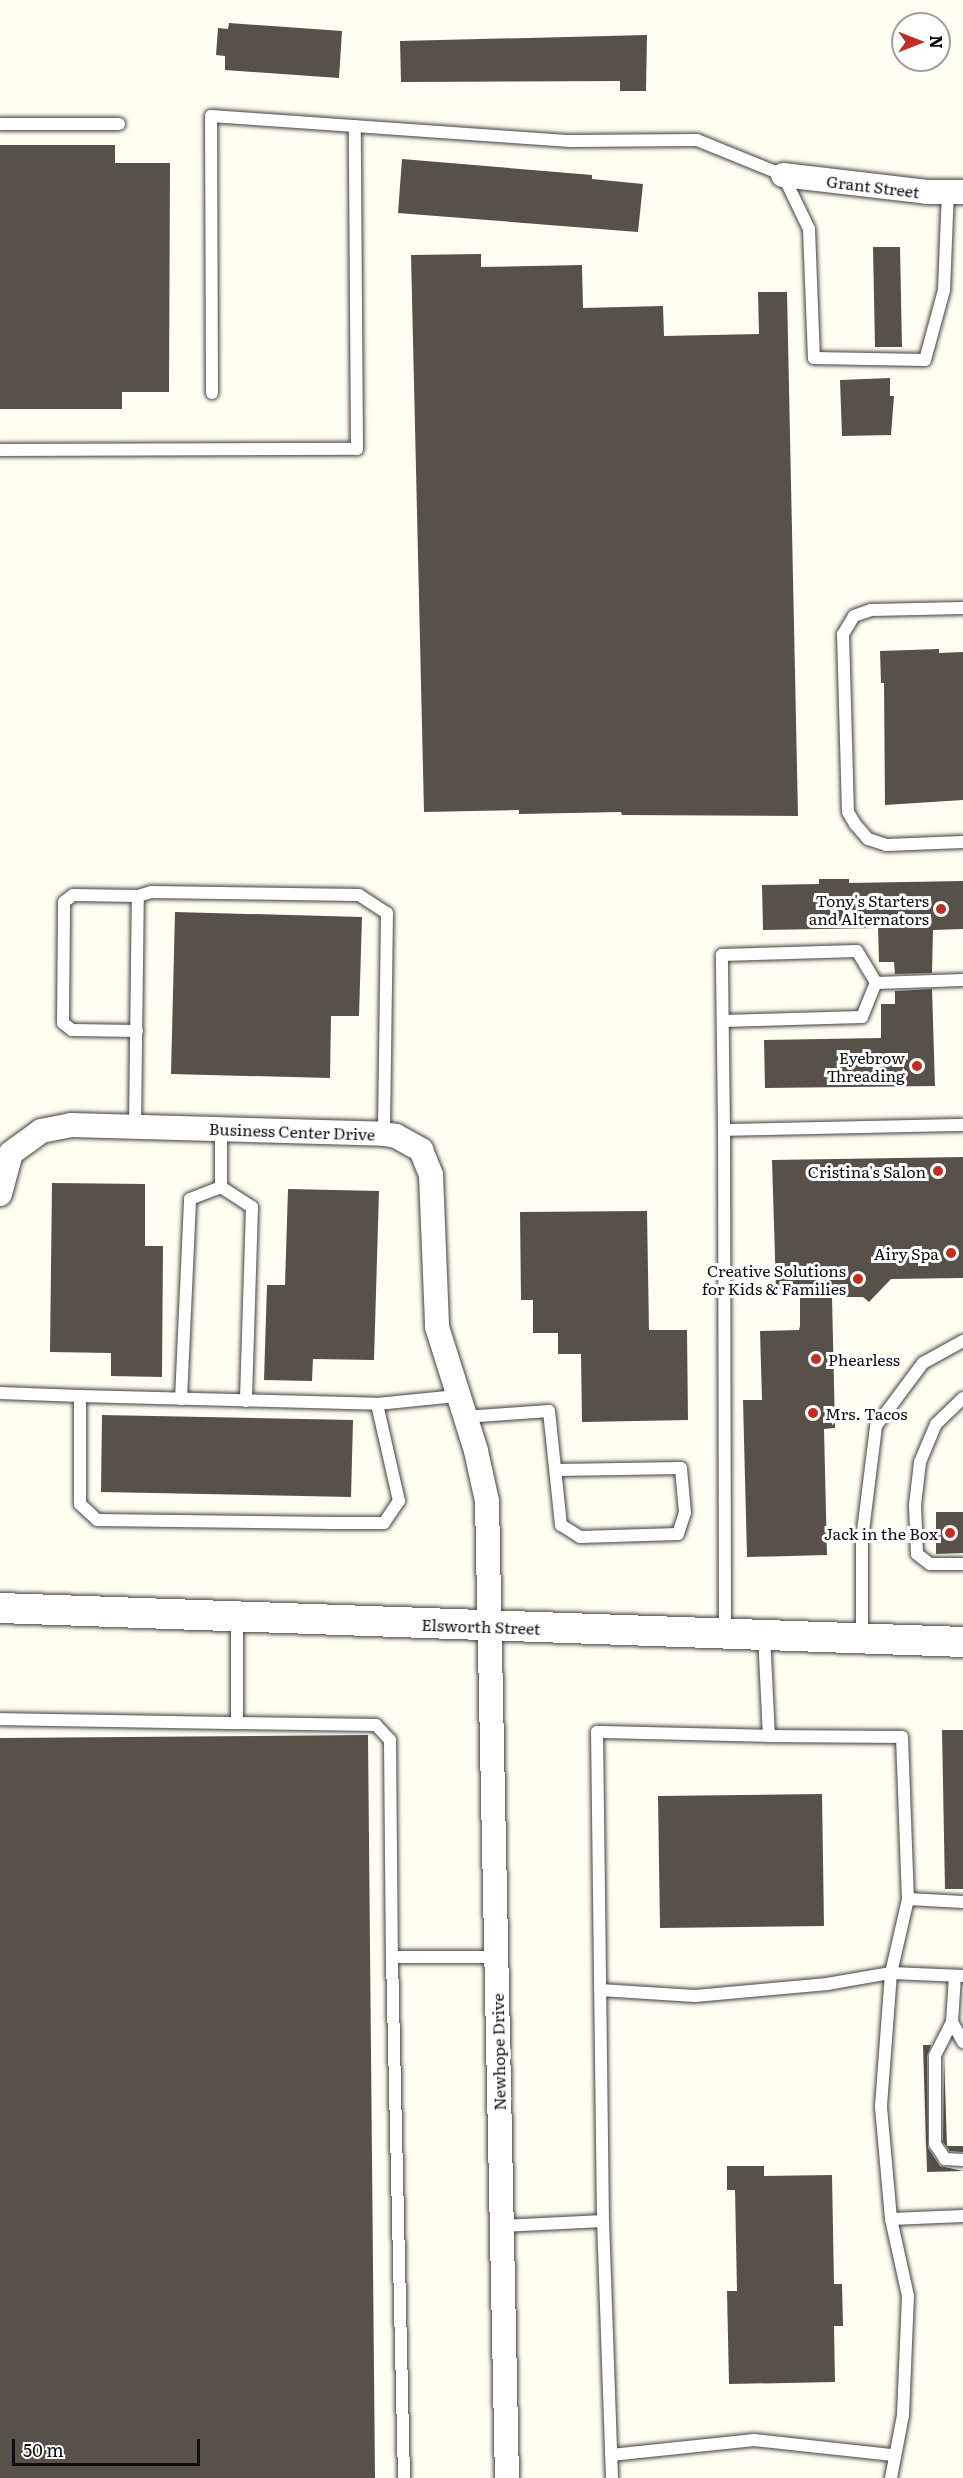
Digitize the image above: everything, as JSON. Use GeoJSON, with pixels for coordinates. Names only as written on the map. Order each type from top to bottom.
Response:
{"type":"FeatureCollection","features":[{"type":"Feature","properties":{"kind":"street","name":"Grant Street"},"geometry":{"type":"LineString","coordinates":[[783,175],[956,192]]}},
{"type":"Feature","properties":{"kind":"street","name":"Business Center Drive"},"geometry":{"type":"LineString","coordinates":[[0,1194],[11,1153],[41,1131],[71,1125],[384,1134],[396,1136],[421,1150],[431,1175],[437,1327],[487,1501],[488,1626]]}},
{"type":"Feature","properties":{"kind":"street","name":"Elsworth Street"},"geometry":{"type":"LineString","coordinates":[[0,1608],[963,1642]]}},
{"type":"Feature","properties":{"kind":"street","name":"Newhope Drive"},"geometry":{"type":"LineString","coordinates":[[488,1626],[507,2478]]}},
{"type":"Feature","properties":{"kind":"lane"},"geometry":{"type":"LineString","coordinates":[[212,393],[211,116],[570,141],[697,140],[783,175],[809,229],[814,358],[925,360],[944,290],[956,192]]}},
{"type":"Feature","properties":{"kind":"lane"},"geometry":{"type":"LineString","coordinates":[[0,124],[119,124]]}},
{"type":"Feature","properties":{"kind":"lane"},"geometry":{"type":"LineString","coordinates":[[0,450],[357,449],[355,126]]}},
{"type":"Feature","properties":{"kind":"lane"},"geometry":{"type":"LineString","coordinates":[[963,608],[871,610],[854,616],[843,634],[848,812],[868,838],[886,845],[963,843]]}},
{"type":"Feature","properties":{"kind":"lane"},"geometry":{"type":"LineString","coordinates":[[136,1031],[72,1030],[63,1023],[64,902],[74,895],[138,896],[151,892],[359,895],[387,913],[384,1134]]}},
{"type":"Feature","properties":{"kind":"lane"},"geometry":{"type":"LineString","coordinates":[[135,1127],[138,896]]}},
{"type":"Feature","properties":{"kind":"lane"},"geometry":{"type":"LineString","coordinates":[[725,1634],[722,955],[857,951],[876,983]]}},
{"type":"Feature","properties":{"kind":"lane"},"geometry":{"type":"LineString","coordinates":[[876,983],[963,980]]}},
{"type":"Feature","properties":{"kind":"lane"},"geometry":{"type":"LineString","coordinates":[[723,1021],[861,1017],[876,983]]}},
{"type":"Feature","properties":{"kind":"lane"},"geometry":{"type":"LineString","coordinates":[[724,1130],[963,1125]]}},
{"type":"Feature","properties":{"kind":"lane"},"geometry":{"type":"LineString","coordinates":[[221,1129],[221,1187]]}},
{"type":"Feature","properties":{"kind":"lane"},"geometry":{"type":"LineString","coordinates":[[181,1399],[190,1199],[221,1187]]}},
{"type":"Feature","properties":{"kind":"lane"},"geometry":{"type":"LineString","coordinates":[[221,1187],[252,1207],[246,1401]]}},
{"type":"Feature","properties":{"kind":"lane"},"geometry":{"type":"LineString","coordinates":[[862,1639],[862,1539],[876,1426],[923,1363],[963,1341]]}},
{"type":"Feature","properties":{"kind":"lane"},"geometry":{"type":"LineString","coordinates":[[0,1393],[460,1406],[549,1412],[557,1470],[561,1525],[580,1537],[678,1534],[686,1513],[681,1468],[557,1470]]}},
{"type":"Feature","properties":{"kind":"lane"},"geometry":{"type":"LineString","coordinates":[[80,1396],[80,1504],[97,1520],[384,1523],[399,1501],[377,1404]]}},
{"type":"Feature","properties":{"kind":"lane"},"geometry":{"type":"LineString","coordinates":[[963,1398],[936,1424],[920,1462],[915,1505],[917,1554],[930,1564],[963,1564]]}},
{"type":"Feature","properties":{"kind":"lane"},"geometry":{"type":"LineString","coordinates":[[237,1617],[237,1723]]}},
{"type":"Feature","properties":{"kind":"lane"},"geometry":{"type":"LineString","coordinates":[[764,1635],[768,1736]]}},
{"type":"Feature","properties":{"kind":"lane"},"geometry":{"type":"LineString","coordinates":[[0,1719],[376,1725],[390,1740],[392,1957],[404,2478]]}},
{"type":"Feature","properties":{"kind":"lane"},"geometry":{"type":"LineString","coordinates":[[612,2478],[603,2221],[597,1732],[902,1737],[908,1899],[891,1973],[881,2107],[891,2219],[908,2296],[903,2415],[891,2478]]}},
{"type":"Feature","properties":{"kind":"lane"},"geometry":{"type":"LineString","coordinates":[[908,1899],[963,1902]]}},
{"type":"Feature","properties":{"kind":"lane"},"geometry":{"type":"LineString","coordinates":[[392,1957],[495,1957]]}},
{"type":"Feature","properties":{"kind":"lane"},"geometry":{"type":"LineString","coordinates":[[600,1990],[695,1996],[827,1984],[891,1973],[959,1976],[952,2022],[935,2056],[935,2144],[945,2158],[963,2160]]}},
{"type":"Feature","properties":{"kind":"lane"},"geometry":{"type":"LineString","coordinates":[[952,2022],[963,2042]]}},
{"type":"Feature","properties":{"kind":"lane"},"geometry":{"type":"LineString","coordinates":[[891,2219],[963,2217]]}},
{"type":"Feature","properties":{"kind":"lane"},"geometry":{"type":"LineString","coordinates":[[501,2226],[603,2221]]}},
{"type":"Feature","properties":{"kind":"lane"},"geometry":{"type":"LineString","coordinates":[[611,2455],[754,2440],[894,2455]]}},
{"type":"Feature","properties":{"kind":"building"},"geometry":{"type":"Polygon","coordinates":[[[229,23],[342,31],[339,78],[225,70],[225,56],[216,55],[218,28],[228,29],[229,23]]]}},
{"type":"Feature","properties":{"kind":"building"},"geometry":{"type":"Polygon","coordinates":[[[647,35],[646,91],[620,91],[620,81],[401,82],[400,41],[647,35]]]}},
{"type":"Feature","properties":{"kind":"building"},"geometry":{"type":"Polygon","coordinates":[[[0,145],[115,145],[115,163],[170,163],[169,392],[122,392],[122,409],[0,409],[0,145]]]}},
{"type":"Feature","properties":{"kind":"building"},"geometry":{"type":"Polygon","coordinates":[[[402,159],[592,175],[592,179],[643,184],[638,232],[398,213],[402,159]]]}},
{"type":"Feature","properties":{"kind":"building"},"geometry":{"type":"Polygon","coordinates":[[[873,247],[900,247],[902,347],[875,347],[873,247]]]}},
{"type":"Feature","properties":{"kind":"building"},"geometry":{"type":"Polygon","coordinates":[[[481,254],[481,267],[582,265],[583,308],[663,306],[664,336],[759,334],[758,292],[787,292],[798,816],[622,815],[621,812],[519,814],[519,810],[424,812],[411,255],[481,254]]]}},
{"type":"Feature","properties":{"kind":"building"},"geometry":{"type":"Polygon","coordinates":[[[890,378],[890,396],[894,396],[891,435],[842,436],[840,380],[890,378]]]}},
{"type":"Feature","properties":{"kind":"building"},"geometry":{"type":"Polygon","coordinates":[[[939,649],[939,653],[963,652],[963,800],[885,805],[884,683],[881,683],[880,651],[939,649]]]}},
{"type":"Feature","properties":{"kind":"building"},"geometry":{"type":"Polygon","coordinates":[[[819,879],[849,879],[849,883],[963,881],[963,929],[933,930],[932,973],[895,974],[894,962],[879,962],[878,928],[763,930],[762,885],[819,884],[819,879]]]}},
{"type":"Feature","properties":{"kind":"building"},"geometry":{"type":"Polygon","coordinates":[[[175,912],[362,917],[359,1016],[331,1016],[330,1078],[171,1074],[175,912]]]}},
{"type":"Feature","properties":{"kind":"building"},"geometry":{"type":"Polygon","coordinates":[[[932,989],[935,1086],[765,1088],[764,1040],[881,1038],[881,1004],[895,1004],[895,991],[932,989]]]}},
{"type":"Feature","properties":{"kind":"building"},"geometry":{"type":"Polygon","coordinates":[[[963,1157],[963,1278],[891,1279],[869,1302],[863,1297],[832,1297],[835,1428],[824,1429],[827,1555],[747,1557],[743,1400],[762,1400],[760,1331],[799,1330],[800,1326],[800,1289],[776,1289],[772,1160],[963,1157]]]}},
{"type":"Feature","properties":{"kind":"building"},"geometry":{"type":"Polygon","coordinates":[[[52,1183],[145,1184],[145,1246],[163,1246],[162,1377],[111,1376],[111,1353],[50,1352],[52,1183]]]}},
{"type":"Feature","properties":{"kind":"building"},"geometry":{"type":"Polygon","coordinates":[[[288,1189],[379,1191],[374,1360],[313,1359],[312,1381],[264,1380],[267,1285],[285,1285],[288,1189]]]}},
{"type":"Feature","properties":{"kind":"building"},"geometry":{"type":"Polygon","coordinates":[[[647,1211],[649,1330],[687,1330],[688,1420],[582,1422],[581,1354],[558,1354],[558,1333],[533,1333],[533,1300],[521,1300],[520,1212],[647,1211]]]}},
{"type":"Feature","properties":{"kind":"building"},"geometry":{"type":"Polygon","coordinates":[[[102,1415],[353,1420],[351,1497],[101,1492],[102,1415]]]}},
{"type":"Feature","properties":{"kind":"building","name":"Jack in the Box"},"geometry":{"type":"Polygon","coordinates":[[[936,1512],[963,1512],[963,1553],[936,1554],[936,1512]]]}},
{"type":"Feature","properties":{"kind":"building"},"geometry":{"type":"Polygon","coordinates":[[[942,1730],[963,1730],[963,1889],[945,1889],[942,1730]]]}},
{"type":"Feature","properties":{"kind":"building"},"geometry":{"type":"Polygon","coordinates":[[[368,1735],[375,2478],[0,2478],[0,1738],[368,1735]]]}},
{"type":"Feature","properties":{"kind":"building"},"geometry":{"type":"Polygon","coordinates":[[[822,1794],[824,1926],[660,1928],[658,1796],[822,1794]]]}},
{"type":"Feature","properties":{"kind":"building"},"geometry":{"type":"Polygon","coordinates":[[[923,2045],[931,2045],[927,2056],[928,2148],[940,2166],[963,2171],[927,2172],[923,2045]]]}},
{"type":"Feature","properties":{"kind":"building"},"geometry":{"type":"Polygon","coordinates":[[[944,2056],[947,2146],[963,2146],[963,2152],[950,2151],[943,2142],[944,2056]]]}},
{"type":"Feature","properties":{"kind":"building"},"geometry":{"type":"Polygon","coordinates":[[[727,2166],[764,2166],[764,2176],[832,2175],[834,2284],[842,2284],[843,2326],[834,2326],[835,2382],[729,2384],[727,2291],[737,2291],[735,2190],[727,2190],[727,2166]]]}},
{"type":"Feature","properties":{"kind":"place","name":"Tony's Starters and Alternators"},"geometry":{"type":"Point","coordinates":[941,909]}},
{"type":"Feature","properties":{"kind":"place","name":"Eyebrow Threading"},"geometry":{"type":"Point","coordinates":[917,1066]}},
{"type":"Feature","properties":{"kind":"place","name":"Cristina's Salon"},"geometry":{"type":"Point","coordinates":[938,1171]}},
{"type":"Feature","properties":{"kind":"place","name":"Airy Spa"},"geometry":{"type":"Point","coordinates":[951,1253]}},
{"type":"Feature","properties":{"kind":"place","name":"Creative Solutions for Kids & Families"},"geometry":{"type":"Point","coordinates":[858,1279]}},
{"type":"Feature","properties":{"kind":"place","name":"Phearless"},"geometry":{"type":"Point","coordinates":[816,1359]}},
{"type":"Feature","properties":{"kind":"place","name":"Mrs. Tacos"},"geometry":{"type":"Point","coordinates":[813,1413]}},
{"type":"Feature","properties":{"kind":"place","name":"Jack in the Box"},"geometry":{"type":"Point","coordinates":[950,1533]}}]}
